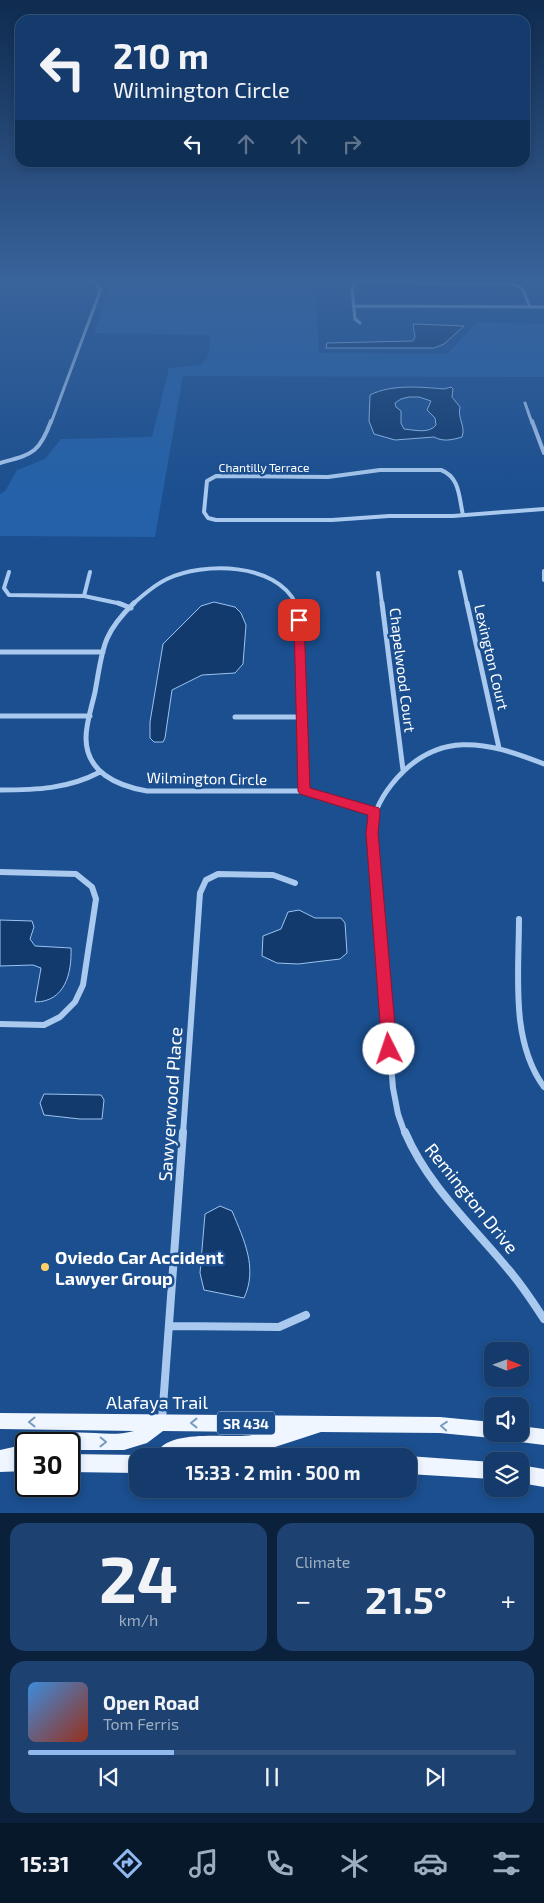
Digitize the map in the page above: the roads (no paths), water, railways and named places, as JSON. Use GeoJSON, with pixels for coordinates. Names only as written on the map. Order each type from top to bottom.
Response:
{"type":"FeatureCollection","features":[{"type":"Feature","properties":{"kind":"main road","name":"Alafaya Trail"},"geometry":{"type":"LineString","coordinates":[[0,1421],[440,1425],[484,1429]]}},
{"type":"Feature","properties":{"kind":"main road"},"geometry":{"type":"LineString","coordinates":[[80,1441],[124,1442],[140,1437],[161,1422]]}},
{"type":"Feature","properties":{"kind":"main road"},"geometry":{"type":"LineString","coordinates":[[176,1448],[195,1444],[250,1444],[328,1424]]}},
{"type":"Feature","properties":{"kind":"main road"},"geometry":{"type":"LineString","coordinates":[[529,1435],[544,1437]]}},
{"type":"Feature","properties":{"kind":"main road"},"geometry":{"type":"LineString","coordinates":[[0,1459],[15,1455]]}},
{"type":"Feature","properties":{"kind":"main road"},"geometry":{"type":"LineString","coordinates":[[0,1463],[15,1463]]}},
{"type":"Feature","properties":{"kind":"main road"},"geometry":{"type":"LineString","coordinates":[[80,1463],[129,1464]]}},
{"type":"Feature","properties":{"kind":"main road"},"geometry":{"type":"LineString","coordinates":[[417,1466],[484,1470]]}},
{"type":"Feature","properties":{"kind":"main road"},"geometry":{"type":"LineString","coordinates":[[529,1476],[544,1478]]}},
{"type":"Feature","properties":{"kind":"street"},"geometry":{"type":"LineString","coordinates":[[0,463],[28,456],[44,441],[78,351]]}},
{"type":"Feature","properties":{"kind":"street"},"geometry":{"type":"LineString","coordinates":[[525,403],[544,453]]}},
{"type":"Feature","properties":{"kind":"street","name":"Chantilly Terrace"},"geometry":{"type":"LineString","coordinates":[[463,516],[455,478],[448,472],[433,470],[380,470],[328,477],[216,476],[207,481],[204,512],[208,518],[226,520],[332,520],[389,516],[463,516],[524,508],[544,508]]}},
{"type":"Feature","properties":{"kind":"street","name":"Wilmington Circle"},"geometry":{"type":"LineString","coordinates":[[304,791],[298,610],[287,592],[274,582],[256,574],[234,569],[198,569],[182,572],[154,587],[110,631],[103,652],[86,737],[87,750],[100,772],[110,780],[137,790],[304,791],[320,794],[350,806],[374,812]]}},
{"type":"Feature","properties":{"kind":"street"},"geometry":{"type":"LineString","coordinates":[[8,572],[4,588],[9,595],[84,596],[112,601],[131,608]]}},
{"type":"Feature","properties":{"kind":"street"},"geometry":{"type":"LineString","coordinates":[[84,596],[90,572]]}},
{"type":"Feature","properties":{"kind":"street","name":"Lexington Court"},"geometry":{"type":"LineString","coordinates":[[460,572],[499,748]]}},
{"type":"Feature","properties":{"kind":"street"},"geometry":{"type":"LineString","coordinates":[[544,572],[544,580]]}},
{"type":"Feature","properties":{"kind":"street","name":"Chapelwood Court"},"geometry":{"type":"LineString","coordinates":[[378,573],[403,770]]}},
{"type":"Feature","properties":{"kind":"street"},"geometry":{"type":"LineString","coordinates":[[0,652],[103,652]]}},
{"type":"Feature","properties":{"kind":"street"},"geometry":{"type":"LineString","coordinates":[[0,716],[90,716]]}},
{"type":"Feature","properties":{"kind":"street"},"geometry":{"type":"LineString","coordinates":[[235,717],[302,717]]}},
{"type":"Feature","properties":{"kind":"street","name":"Remington Drive"},"geometry":{"type":"LineString","coordinates":[[544,764],[499,748],[480,745],[447,746],[431,750],[415,759],[403,770],[381,798],[374,812],[372,833],[392,1088],[399,1121],[428,1174],[514,1275],[534,1301],[544,1319]]}},
{"type":"Feature","properties":{"kind":"street"},"geometry":{"type":"LineString","coordinates":[[0,790],[58,788],[86,780],[100,772]]}},
{"type":"Feature","properties":{"kind":"street"},"geometry":{"type":"LineString","coordinates":[[0,872],[76,874],[92,887],[96,899],[84,985],[75,1002],[60,1017],[44,1025],[0,1024]]}},
{"type":"Feature","properties":{"kind":"street","name":"Sawyerwood Place"},"geometry":{"type":"LineString","coordinates":[[161,1422],[200,893],[206,880],[218,874],[273,875],[295,882]]}},
{"type":"Feature","properties":{"kind":"street"},"geometry":{"type":"LineString","coordinates":[[519,919],[519,992],[524,1042],[531,1066],[544,1087]]}},
{"type":"Feature","properties":{"kind":"street"},"geometry":{"type":"LineString","coordinates":[[169,1326],[279,1327],[306,1315]]}},
{"type":"Feature","properties":{"kind":"place","name":"Oviedo Car Accident Lawyer Group"},"geometry":{"type":"Point","coordinates":[45,1267]}}]}
